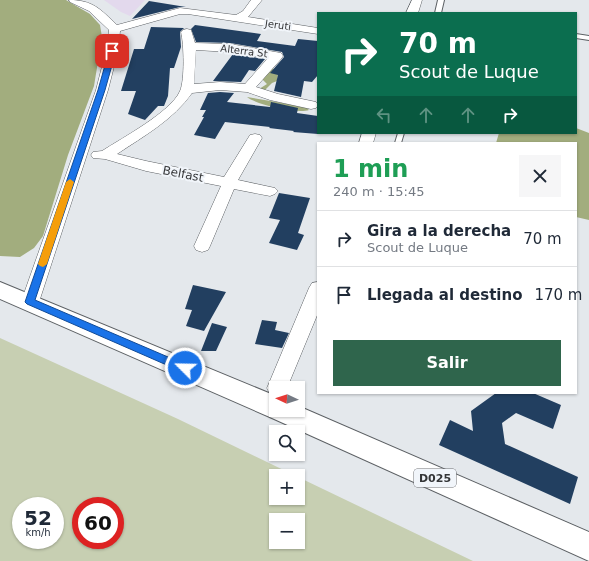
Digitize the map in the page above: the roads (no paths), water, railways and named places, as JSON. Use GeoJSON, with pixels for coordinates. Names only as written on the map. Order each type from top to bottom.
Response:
{"type":"FeatureCollection","features":[{"type":"Feature","properties":{"kind":"main road","name":"D025"},"geometry":{"type":"LineString","coordinates":[[0,290],[269,397]]}},
{"type":"Feature","properties":{"kind":"main road","name":"D025"},"geometry":{"type":"LineString","coordinates":[[305,414],[589,547]]}},
{"type":"Feature","properties":{"kind":"street"},"geometry":{"type":"LineString","coordinates":[[30,302],[102,90],[112,51],[115,29],[93,9],[74,0]]}},
{"type":"Feature","properties":{"kind":"street"},"geometry":{"type":"LineString","coordinates":[[238,19],[247,13],[256,0]]}},
{"type":"Feature","properties":{"kind":"street"},"geometry":{"type":"LineString","coordinates":[[412,12],[416,0]]}},
{"type":"Feature","properties":{"kind":"street","name":"Jeruti"},"geometry":{"type":"LineString","coordinates":[[115,29],[188,11],[317,31]]}},
{"type":"Feature","properties":{"kind":"street"},"geometry":{"type":"LineString","coordinates":[[79,157],[101,155],[166,115],[179,102],[187,90],[190,46],[187,32]]}},
{"type":"Feature","properties":{"kind":"street","name":"Alterra St"},"geometry":{"type":"LineString","coordinates":[[190,46],[230,48],[277,56],[278,57],[248,88]]}},
{"type":"Feature","properties":{"kind":"street"},"geometry":{"type":"LineString","coordinates":[[187,90],[199,87],[220,86],[248,88],[275,97],[311,105]]}},
{"type":"Feature","properties":{"kind":"street"},"geometry":{"type":"LineString","coordinates":[[202,246],[234,172],[255,138]]}},
{"type":"Feature","properties":{"kind":"street","name":"Belfast"},"geometry":{"type":"LineString","coordinates":[[101,155],[146,166],[270,191]]}},
{"type":"Feature","properties":{"kind":"street"},"geometry":{"type":"LineString","coordinates":[[283,381],[317,291]]}},
{"type":"Feature","properties":{"kind":"lane"},"geometry":{"type":"LineString","coordinates":[[438,12],[441,0]]}},
{"type":"Feature","properties":{"kind":"lane"},"geometry":{"type":"LineString","coordinates":[[577,36],[589,38]]}}]}
